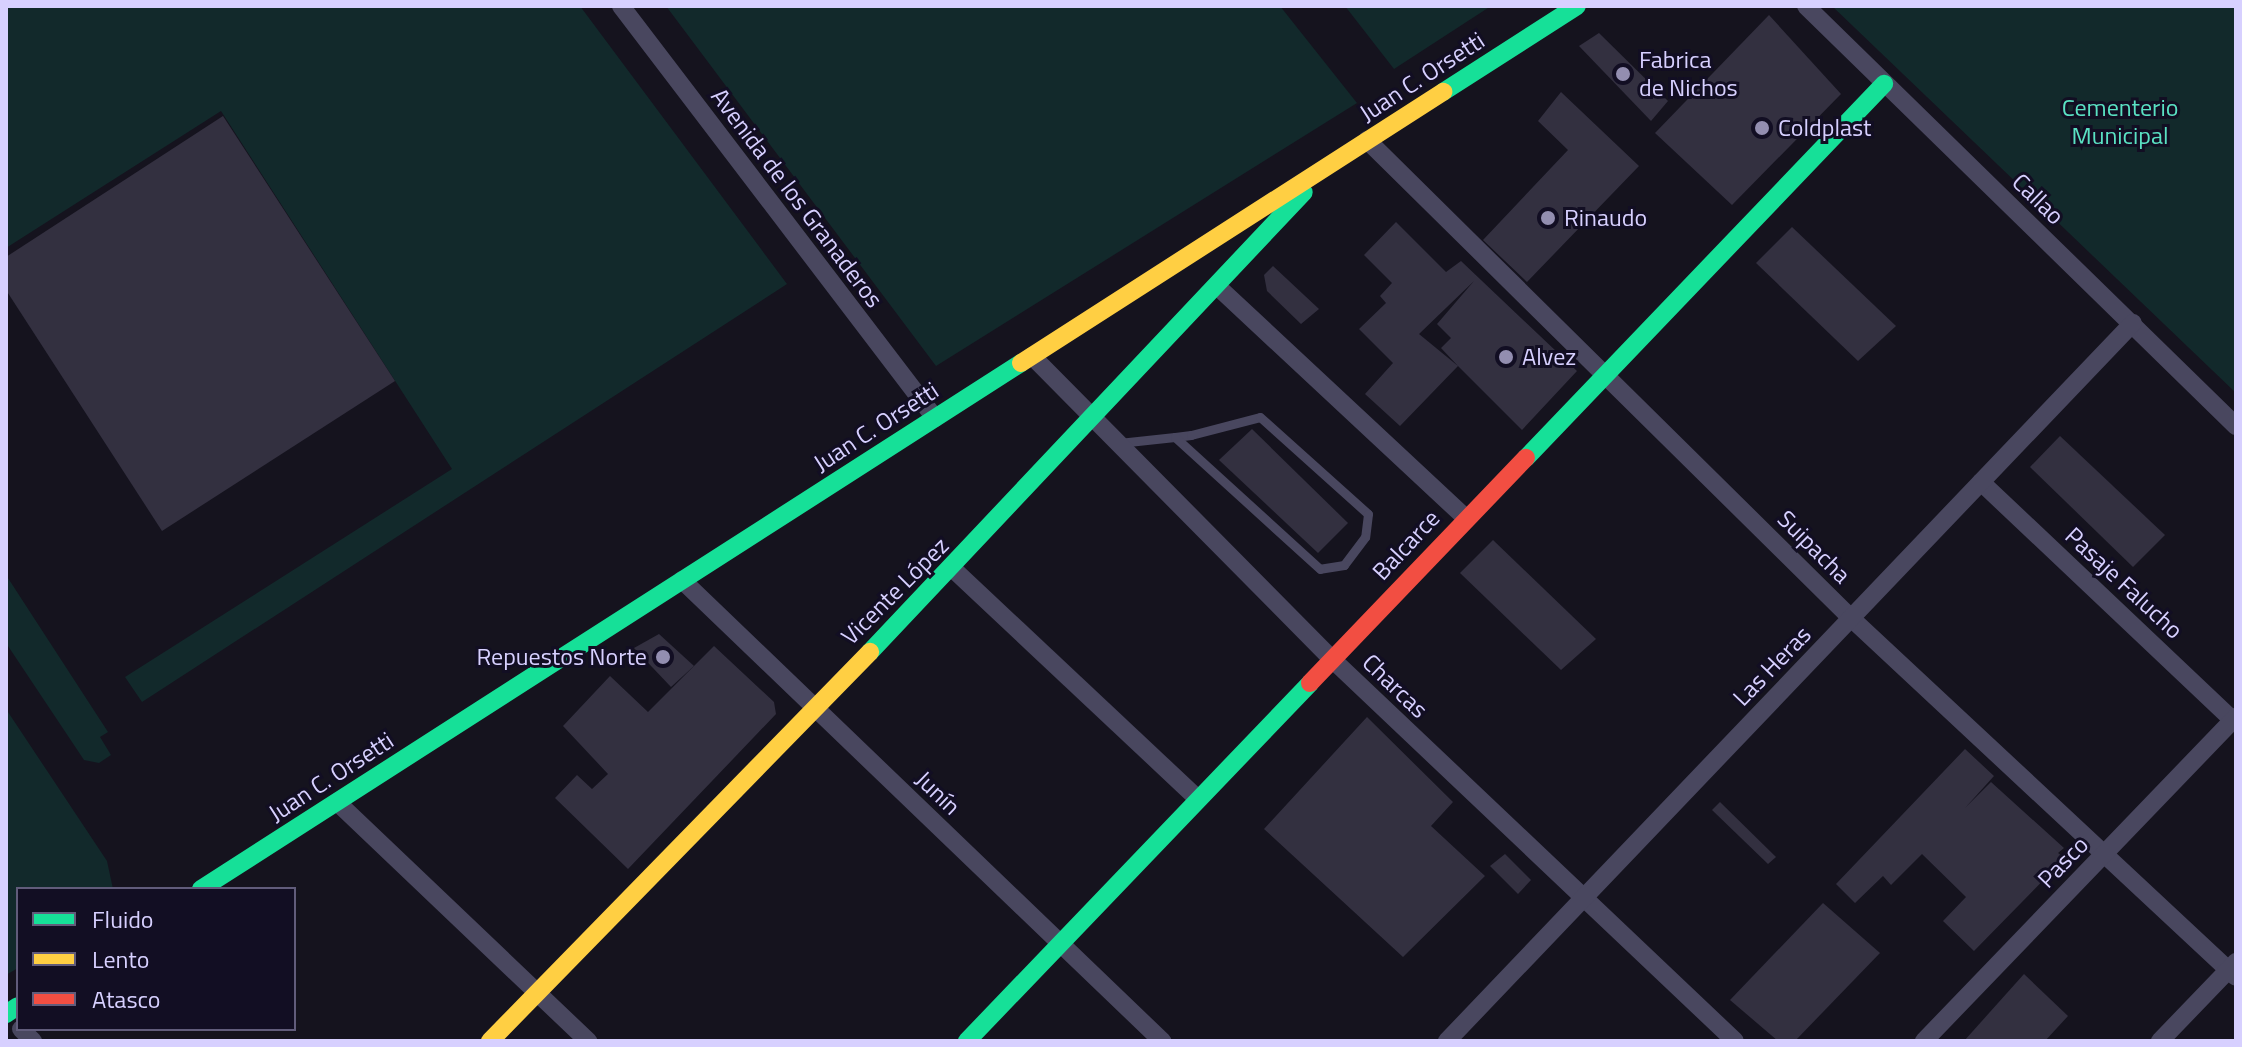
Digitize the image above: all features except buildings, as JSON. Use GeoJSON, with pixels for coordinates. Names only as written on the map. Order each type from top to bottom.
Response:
{"type":"FeatureCollection","features":[{"type":"Feature","properties":{"kind":"street","name":"Avenida de los Granaderos"},"geometry":{"type":"LineString","coordinates":[[621,6],[935,418]]}},
{"type":"Feature","properties":{"kind":"street","name":"Juan C. Orsetti"},"geometry":{"type":"LineString","coordinates":[[204,887],[1577,6]]}},
{"type":"Feature","properties":{"kind":"street","name":"Callao"},"geometry":{"type":"LineString","coordinates":[[1806,6],[2236,426]]}},
{"type":"Feature","properties":{"kind":"street","name":"Balcarce"},"geometry":{"type":"LineString","coordinates":[[967,1041],[1196,797],[1332,659],[1465,517],[1608,375],[1884,84]]}},
{"type":"Feature","properties":{"kind":"street","name":"Suipacha"},"geometry":{"type":"LineString","coordinates":[[1367,140],[1851,618],[2103,855],[2233,970]]}},
{"type":"Feature","properties":{"kind":"street","name":"Vicente López"},"geometry":{"type":"LineString","coordinates":[[490,1041],[812,707],[952,568],[1218,287],[1326,167]]}},
{"type":"Feature","properties":{"kind":"street"},"geometry":{"type":"LineString","coordinates":[[1218,287],[1465,517]]}},
{"type":"Feature","properties":{"kind":"street","name":"Las Heras"},"geometry":{"type":"LineString","coordinates":[[1447,1041],[2133,323]]}},
{"type":"Feature","properties":{"kind":"street","name":"Charcas"},"geometry":{"type":"LineString","coordinates":[[1032,356],[1332,659],[1735,1041]]}},
{"type":"Feature","properties":{"kind":"street","name":"Pasaje Falucho"},"geometry":{"type":"LineString","coordinates":[[1981,482],[2235,718]]}},
{"type":"Feature","properties":{"kind":"street"},"geometry":{"type":"LineString","coordinates":[[952,568],[1196,797]]}},
{"type":"Feature","properties":{"kind":"street","name":"Junín"},"geometry":{"type":"LineString","coordinates":[[682,580],[1162,1041]]}},
{"type":"Feature","properties":{"kind":"street","name":"Pasco"},"geometry":{"type":"LineString","coordinates":[[1924,1041],[2235,718]]}},
{"type":"Feature","properties":{"kind":"street"},"geometry":{"type":"LineString","coordinates":[[337,802],[588,1041]]}},
{"type":"Feature","properties":{"kind":"street"},"geometry":{"type":"LineString","coordinates":[[2160,1041],[2233,970]]}},
{"type":"Feature","properties":{"kind":"lane"},"geometry":{"type":"LineString","coordinates":[[1116,443],[1175,437],[1260,417],[1368,514],[1365,537],[1344,565],[1320,569],[1175,437]]}},
{"type":"Feature","properties":{"kind":"green space"},"geometry":{"type":"Polygon","coordinates":[[[6,6],[580,6],[787,284],[142,702],[125,677],[452,469],[221,111],[6,248],[6,6]]]}},
{"type":"Feature","properties":{"kind":"green space"},"geometry":{"type":"Polygon","coordinates":[[[666,6],[1280,6],[1357,103],[936,366],[666,6]]]}},
{"type":"Feature","properties":{"kind":"green space"},"geometry":{"type":"Polygon","coordinates":[[[1345,6],[1491,6],[1394,69],[1345,6]]]}},
{"type":"Feature","properties":{"kind":"green space","name":"Cementerio Municipal"},"geometry":{"type":"Polygon","coordinates":[[[1832,6],[2236,6],[2236,393],[2212,370],[1832,6]]]}},
{"type":"Feature","properties":{"kind":"green space"},"geometry":{"type":"Polygon","coordinates":[[[6,575],[108,732],[100,737],[111,755],[99,763],[84,760],[6,643],[6,575]]]}},
{"type":"Feature","properties":{"kind":"green space"},"geometry":{"type":"Polygon","coordinates":[[[6,709],[107,861],[113,887],[16,887],[16,969],[6,975],[6,709]]]}},
{"type":"Feature","properties":{"kind":"traffic: fast"},"geometry":{"type":"LineString","coordinates":[[1443,92],[1577,6]]}},
{"type":"Feature","properties":{"kind":"traffic: fast"},"geometry":{"type":"LineString","coordinates":[[1526,458],[1884,84]]}},
{"type":"Feature","properties":{"kind":"traffic: fast"},"geometry":{"type":"LineString","coordinates":[[870,652],[1304,192]]}},
{"type":"Feature","properties":{"kind":"traffic: fast"},"geometry":{"type":"LineString","coordinates":[[204,887],[1021,363]]}},
{"type":"Feature","properties":{"kind":"traffic: fast"},"geometry":{"type":"LineString","coordinates":[[967,1041],[1310,683]]}},
{"type":"Feature","properties":{"kind":"traffic: fast"},"geometry":{"type":"LineString","coordinates":[[6,1014],[16,1007]]}},
{"type":"Feature","properties":{"kind":"traffic: slow"},"geometry":{"type":"LineString","coordinates":[[1021,363],[1443,92]]}},
{"type":"Feature","properties":{"kind":"traffic: slow"},"geometry":{"type":"LineString","coordinates":[[490,1041],[870,652]]}},
{"type":"Feature","properties":{"kind":"traffic: jam"},"geometry":{"type":"LineString","coordinates":[[1310,683],[1526,458]]}},
{"type":"Feature","properties":{"kind":"place","name":"Fabrica de Nichos"},"geometry":{"type":"Point","coordinates":[1623,74]}},
{"type":"Feature","properties":{"kind":"place","name":"Coldplast"},"geometry":{"type":"Point","coordinates":[1762,128]}},
{"type":"Feature","properties":{"kind":"place","name":"Rinaudo"},"geometry":{"type":"Point","coordinates":[1548,218]}},
{"type":"Feature","properties":{"kind":"place","name":"Alvez"},"geometry":{"type":"Point","coordinates":[1506,357]}},
{"type":"Feature","properties":{"kind":"place","name":"Repuestos Norte"},"geometry":{"type":"Point","coordinates":[663,657]}}]}
